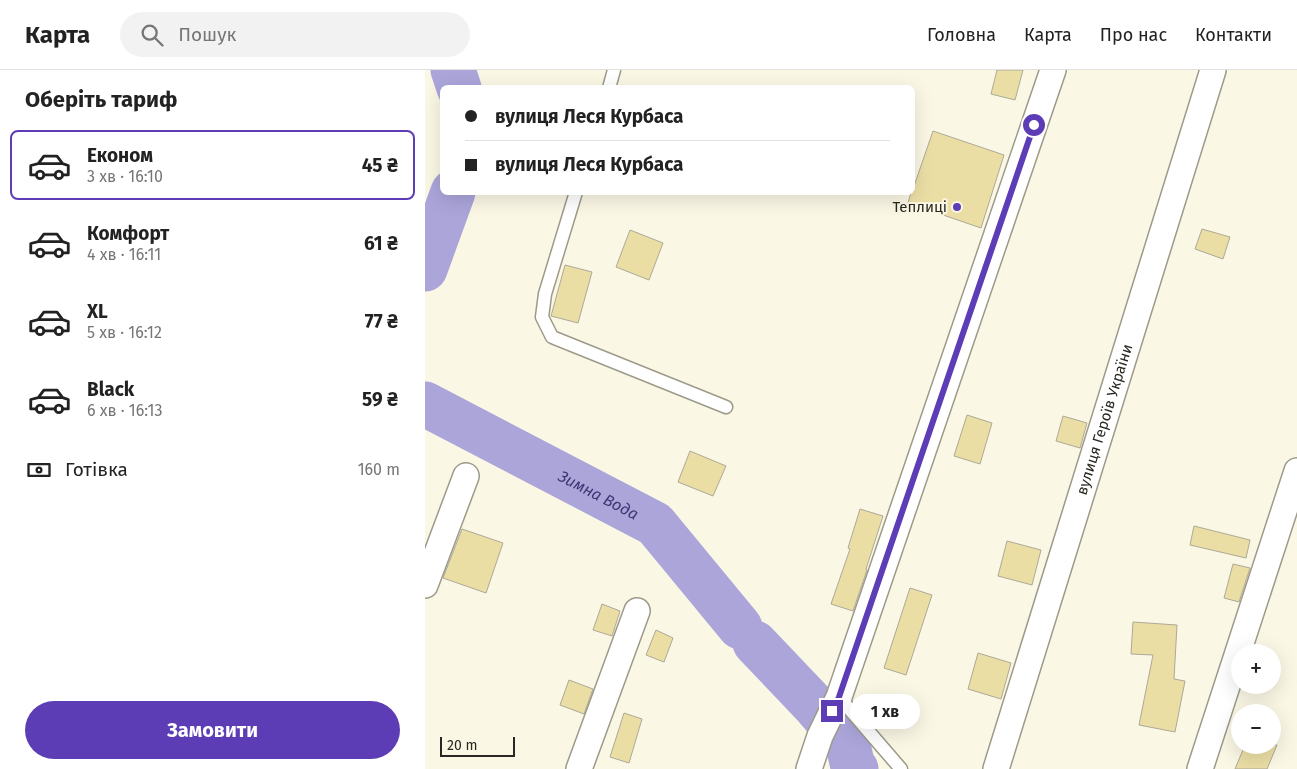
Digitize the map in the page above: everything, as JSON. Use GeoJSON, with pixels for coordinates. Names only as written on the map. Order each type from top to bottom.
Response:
{"type":"FeatureCollection","features":[{"type":"Feature","properties":{"kind":"street"},"geometry":{"type":"LineString","coordinates":[[809,769],[820,736],[835,704],[1053,70]]}},
{"type":"Feature","properties":{"kind":"street","name":"вулиця Героїв України"},"geometry":{"type":"LineString","coordinates":[[996,769],[1213,70]]}},
{"type":"Feature","properties":{"kind":"street"},"geometry":{"type":"LineString","coordinates":[[1200,769],[1297,471]]}},
{"type":"Feature","properties":{"kind":"street"},"geometry":{"type":"LineString","coordinates":[[425,585],[466,476]]}},
{"type":"Feature","properties":{"kind":"street"},"geometry":{"type":"LineString","coordinates":[[579,769],[637,611]]}},
{"type":"Feature","properties":{"kind":"lane"},"geometry":{"type":"LineString","coordinates":[[610,85],[614,70]]}},
{"type":"Feature","properties":{"kind":"lane"},"geometry":{"type":"LineString","coordinates":[[575,195],[545,294],[542,317],[552,337],[726,407]]}},
{"type":"Feature","properties":{"kind":"lane"},"geometry":{"type":"LineString","coordinates":[[835,704],[901,769]]}},
{"type":"Feature","properties":{"kind":"building"},"geometry":{"type":"Polygon","coordinates":[[[997,70],[1023,70],[1015,100],[991,94],[997,70]]]}},
{"type":"Feature","properties":{"kind":"building"},"geometry":{"type":"Polygon","coordinates":[[[933,131],[1004,155],[981,228],[908,203],[910,195],[915,195],[915,183],[933,131]]]}},
{"type":"Feature","properties":{"kind":"building"},"geometry":{"type":"Polygon","coordinates":[[[1202,229],[1230,237],[1223,259],[1195,249],[1202,229]]]}},
{"type":"Feature","properties":{"kind":"building"},"geometry":{"type":"Polygon","coordinates":[[[630,230],[663,243],[649,280],[616,267],[630,230]]]}},
{"type":"Feature","properties":{"kind":"building"},"geometry":{"type":"Polygon","coordinates":[[[565,265],[592,272],[578,323],[551,316],[565,265]]]}},
{"type":"Feature","properties":{"kind":"building"},"geometry":{"type":"Polygon","coordinates":[[[967,415],[992,423],[980,464],[954,456],[967,415]]]}},
{"type":"Feature","properties":{"kind":"building"},"geometry":{"type":"Polygon","coordinates":[[[1063,416],[1087,423],[1080,448],[1056,441],[1063,416]]]}},
{"type":"Feature","properties":{"kind":"building"},"geometry":{"type":"Polygon","coordinates":[[[690,451],[726,466],[713,496],[678,482],[690,451]]]}},
{"type":"Feature","properties":{"kind":"building"},"geometry":{"type":"Polygon","coordinates":[[[860,509],[883,516],[853,611],[831,604],[850,549],[848,548],[860,509]]]}},
{"type":"Feature","properties":{"kind":"building"},"geometry":{"type":"Polygon","coordinates":[[[1194,526],[1250,540],[1246,558],[1190,545],[1194,526]]]}},
{"type":"Feature","properties":{"kind":"building"},"geometry":{"type":"Polygon","coordinates":[[[462,529],[503,543],[486,593],[443,578],[462,529]]]}},
{"type":"Feature","properties":{"kind":"building"},"geometry":{"type":"Polygon","coordinates":[[[1007,541],[1041,550],[1032,585],[998,576],[1007,541]]]}},
{"type":"Feature","properties":{"kind":"building"},"geometry":{"type":"Polygon","coordinates":[[[1233,564],[1250,568],[1239,602],[1224,598],[1233,564]]]}},
{"type":"Feature","properties":{"kind":"building"},"geometry":{"type":"Polygon","coordinates":[[[910,588],[932,595],[906,675],[884,668],[910,588]]]}},
{"type":"Feature","properties":{"kind":"building"},"geometry":{"type":"Polygon","coordinates":[[[602,604],[620,611],[612,636],[593,630],[602,604]]]}},
{"type":"Feature","properties":{"kind":"building"},"geometry":{"type":"Polygon","coordinates":[[[1133,622],[1177,625],[1174,679],[1185,681],[1175,732],[1139,725],[1153,655],[1131,654],[1133,622]]]}},
{"type":"Feature","properties":{"kind":"building"},"geometry":{"type":"Polygon","coordinates":[[[656,630],[673,638],[664,662],[646,655],[656,630]]]}},
{"type":"Feature","properties":{"kind":"building"},"geometry":{"type":"Polygon","coordinates":[[[978,653],[1011,663],[1001,699],[968,689],[978,653]]]}},
{"type":"Feature","properties":{"kind":"building"},"geometry":{"type":"Polygon","coordinates":[[[569,680],[593,689],[584,714],[560,705],[569,680]]]}},
{"type":"Feature","properties":{"kind":"building"},"geometry":{"type":"Polygon","coordinates":[[[624,713],[642,719],[629,763],[610,757],[624,713]]]}},
{"type":"Feature","properties":{"kind":"building"},"geometry":{"type":"Polygon","coordinates":[[[1241,754],[1273,754],[1267,769],[1235,769],[1241,754]]]}},
{"type":"Feature","properties":{"kind":"waterway","name":"Зимна Вода"},"geometry":{"type":"LineString","coordinates":[[453,70],[458,85]]}},
{"type":"Feature","properties":{"kind":"waterway","name":"Зимна Вода"},"geometry":{"type":"LineString","coordinates":[[425,269],[452,195]]}},
{"type":"Feature","properties":{"kind":"waterway","name":"Зимна Вода"},"geometry":{"type":"LineString","coordinates":[[425,404],[655,524],[740,627]]}},
{"type":"Feature","properties":{"kind":"waterway","name":"Зимна Вода"},"geometry":{"type":"LineString","coordinates":[[755,643],[814,705],[848,745],[853,767],[856,769]]}},
{"type":"Feature","properties":{"kind":"place","name":"Теплиці"},"geometry":{"type":"Point","coordinates":[957,207]}},
{"type":"Feature","properties":{"kind":"route"},"geometry":{"type":"LineString","coordinates":[[832,711],[839,697],[1034,125]]}}]}
